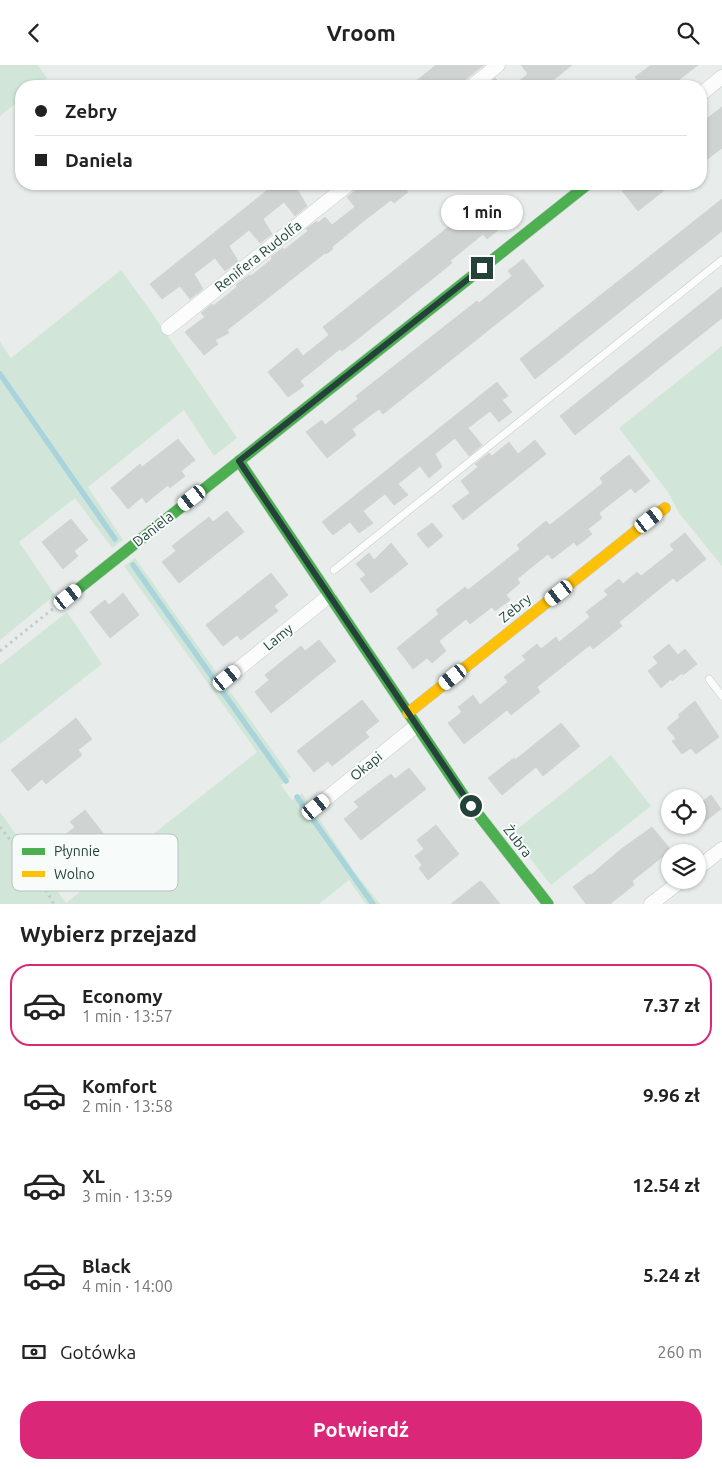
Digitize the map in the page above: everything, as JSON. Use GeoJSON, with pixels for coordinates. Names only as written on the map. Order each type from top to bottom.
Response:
{"type":"FeatureCollection","features":[{"type":"Feature","properties":{"kind":"street"},"geometry":{"type":"LineString","coordinates":[[479,80],[498,65]]}},
{"type":"Feature","properties":{"kind":"street"},"geometry":{"type":"LineString","coordinates":[[707,89],[722,77]]}},
{"type":"Feature","properties":{"kind":"street","name":"Renifera Rudolfa"},"geometry":{"type":"LineString","coordinates":[[168,327],[341,190]]}},
{"type":"Feature","properties":{"kind":"street","name":"Daniela"},"geometry":{"type":"LineString","coordinates":[[68,597],[580,190]]}},
{"type":"Feature","properties":{"kind":"street"},"geometry":{"type":"LineString","coordinates":[[239,461],[416,726]]}},
{"type":"Feature","properties":{"kind":"street","name":"Zebry"},"geometry":{"type":"LineString","coordinates":[[408,713],[664,508]]}},
{"type":"Feature","properties":{"kind":"street","name":"Lamy"},"geometry":{"type":"LineString","coordinates":[[227,678],[329,596]]}},
{"type":"Feature","properties":{"kind":"street","name":"Żubra"},"geometry":{"type":"LineString","coordinates":[[416,726],[464,796],[548,904]]}},
{"type":"Feature","properties":{"kind":"street","name":"Okapi"},"geometry":{"type":"LineString","coordinates":[[316,807],[416,726]]}},
{"type":"Feature","properties":{"kind":"street"},"geometry":{"type":"LineString","coordinates":[[706,862],[722,849]]}},
{"type":"Feature","properties":{"kind":"street"},"geometry":{"type":"LineString","coordinates":[[651,904],[670,889]]}},
{"type":"Feature","properties":{"kind":"lane"},"geometry":{"type":"LineString","coordinates":[[334,569],[722,260]]}},
{"type":"Feature","properties":{"kind":"lane"},"geometry":{"type":"LineString","coordinates":[[708,679],[722,696]]}},
{"type":"Feature","properties":{"kind":"path"},"geometry":{"type":"LineString","coordinates":[[0,651],[68,597]]}},
{"type":"Feature","properties":{"kind":"path"},"geometry":{"type":"LineString","coordinates":[[0,827],[12,842]]}},
{"type":"Feature","properties":{"kind":"path"},"geometry":{"type":"LineString","coordinates":[[46,891],[54,904]]}},
{"type":"Feature","properties":{"kind":"green space"},"geometry":{"type":"Polygon","coordinates":[[[0,65],[38,65],[47,78],[44,80],[15,80],[15,104],[0,116],[0,65]]]}},
{"type":"Feature","properties":{"kind":"green space"},"geometry":{"type":"Polygon","coordinates":[[[121,270],[237,438],[214,456],[184,410],[88,487],[123,540],[112,548],[75,498],[19,542],[55,595],[0,640],[0,342],[11,358],[121,270]]]}},
{"type":"Feature","properties":{"kind":"green space"},"geometry":{"type":"Polygon","coordinates":[[[722,346],[722,566],[679,513],[668,492],[619,428],[722,346]]]}},
{"type":"Feature","properties":{"kind":"green space"},"geometry":{"type":"Polygon","coordinates":[[[135,558],[291,777],[281,785],[292,800],[302,793],[356,874],[380,904],[366,904],[349,880],[319,904],[0,904],[0,812],[16,834],[12,834],[12,891],[57,891],[66,903],[81,891],[178,891],[178,834],[153,834],[257,752],[124,566],[135,558]]]}},
{"type":"Feature","properties":{"kind":"green space"},"geometry":{"type":"Polygon","coordinates":[[[67,612],[102,664],[0,744],[0,665],[67,612]]]}},
{"type":"Feature","properties":{"kind":"green space"},"geometry":{"type":"Polygon","coordinates":[[[611,755],[651,806],[551,885],[511,834],[611,755]]]}},
{"type":"Feature","properties":{"kind":"building"},"geometry":{"type":"Polygon","coordinates":[[[436,65],[484,65],[466,80],[417,80],[436,65]]]}},
{"type":"Feature","properties":{"kind":"building"},"geometry":{"type":"Polygon","coordinates":[[[521,65],[572,65],[553,80],[520,80],[528,74],[521,65]]]}},
{"type":"Feature","properties":{"kind":"building"},"geometry":{"type":"Polygon","coordinates":[[[651,65],[698,65],[679,80],[638,80],[635,77],[651,65]]]}},
{"type":"Feature","properties":{"kind":"building"},"geometry":{"type":"Polygon","coordinates":[[[722,107],[722,148],[707,159],[707,118],[722,107]]]}},
{"type":"Feature","properties":{"kind":"building"},"geometry":{"type":"Polygon","coordinates":[[[268,190],[298,190],[307,206],[295,216],[284,202],[263,219],[272,234],[260,243],[249,230],[229,246],[238,261],[225,271],[215,258],[194,274],[203,289],[190,299],[180,286],[162,299],[150,284],[268,190]]]}},
{"type":"Feature","properties":{"kind":"building"},"geometry":{"type":"Polygon","coordinates":[[[406,190],[408,192],[394,203],[391,200],[332,247],[333,249],[325,253],[227,330],[229,333],[215,340],[218,344],[204,355],[185,332],[205,317],[201,313],[237,287],[236,285],[249,275],[251,276],[272,259],[271,257],[283,248],[284,250],[308,231],[306,229],[317,221],[318,223],[325,217],[332,225],[355,207],[347,197],[355,191],[406,190]]]}},
{"type":"Feature","properties":{"kind":"building"},"geometry":{"type":"Polygon","coordinates":[[[622,190],[664,190],[638,211],[622,190]]]}},
{"type":"Feature","properties":{"kind":"building"},"geometry":{"type":"Polygon","coordinates":[[[722,199],[722,231],[535,379],[520,359],[722,199]]]}},
{"type":"Feature","properties":{"kind":"building"},"geometry":{"type":"Polygon","coordinates":[[[481,201],[502,227],[487,239],[483,234],[450,261],[452,263],[365,333],[342,351],[340,349],[300,381],[304,386],[288,397],[268,372],[297,348],[303,356],[329,335],[323,327],[481,201]]]}},
{"type":"Feature","properties":{"kind":"building"},"geometry":{"type":"Polygon","coordinates":[[[523,259],[544,286],[383,414],[379,409],[352,429],[356,435],[327,458],[306,432],[322,420],[325,425],[358,399],[356,396],[477,301],[479,303],[512,276],[508,271],[523,259]]]}},
{"type":"Feature","properties":{"kind":"building"},"geometry":{"type":"Polygon","coordinates":[[[722,287],[722,318],[575,435],[560,416],[722,287]]]}},
{"type":"Feature","properties":{"kind":"building"},"geometry":{"type":"Polygon","coordinates":[[[497,382],[508,396],[502,400],[512,412],[499,422],[490,411],[468,428],[482,445],[469,456],[455,438],[435,454],[442,467],[429,478],[420,466],[398,484],[408,495],[394,505],[385,494],[363,511],[373,523],[359,533],[350,522],[333,535],[322,522],[497,382]]]}},
{"type":"Feature","properties":{"kind":"building"},"geometry":{"type":"Polygon","coordinates":[[[178,439],[195,460],[181,471],[185,476],[170,488],[168,485],[146,503],[142,497],[128,509],[111,488],[140,464],[142,467],[178,439]]]}},
{"type":"Feature","properties":{"kind":"building"},"geometry":{"type":"Polygon","coordinates":[[[535,440],[546,454],[463,520],[452,506],[470,493],[461,481],[478,467],[475,464],[489,453],[492,456],[509,442],[518,454],[535,440]]]}},
{"type":"Feature","properties":{"kind":"building"},"geometry":{"type":"Polygon","coordinates":[[[629,455],[650,481],[635,493],[631,488],[599,513],[602,518],[588,529],[592,534],[577,546],[574,542],[552,559],[548,554],[517,579],[520,583],[506,595],[510,600],[495,611],[492,607],[470,624],[466,619],[439,641],[446,651],[432,663],[427,658],[413,669],[397,648],[439,614],[436,610],[465,587],[468,590],[520,549],[517,545],[546,521],[550,525],[603,483],[600,478],[629,455]]]}},
{"type":"Feature","properties":{"kind":"building"},"geometry":{"type":"Polygon","coordinates":[[[227,511],[244,532],[179,583],[162,562],[176,551],[172,546],[209,517],[213,522],[227,511]]]}},
{"type":"Feature","properties":{"kind":"building"},"geometry":{"type":"Polygon","coordinates":[[[71,519],[88,540],[74,551],[78,556],[63,569],[42,542],[71,519]]]}},
{"type":"Feature","properties":{"kind":"building"},"geometry":{"type":"Polygon","coordinates":[[[432,523],[443,536],[428,548],[417,534],[432,523]]]}},
{"type":"Feature","properties":{"kind":"building"},"geometry":{"type":"Polygon","coordinates":[[[685,533],[706,559],[677,582],[673,578],[619,622],[622,626],[593,649],[590,645],[537,687],[540,692],[511,715],[507,710],[464,744],[448,723],[462,712],[458,707],[473,695],[480,705],[508,682],[504,677],[526,660],[522,656],[537,644],[541,649],[556,637],[559,642],[590,617],[586,612],[608,595],[604,591],[619,579],[623,584],[637,572],[641,576],[674,550],[670,545],[685,533]]]}},
{"type":"Feature","properties":{"kind":"building"},"geometry":{"type":"Polygon","coordinates":[[[391,543],[408,564],[371,593],[360,579],[366,575],[356,564],[369,553],[374,560],[391,543]]]}},
{"type":"Feature","properties":{"kind":"building"},"geometry":{"type":"Polygon","coordinates":[[[271,573],[288,595],[274,606],[278,611],[241,640],[237,635],[223,646],[206,625],[271,573]]]}},
{"type":"Feature","properties":{"kind":"building"},"geometry":{"type":"Polygon","coordinates":[[[123,593],[139,615],[110,638],[90,612],[105,600],[109,605],[123,593]]]}},
{"type":"Feature","properties":{"kind":"building"},"geometry":{"type":"Polygon","coordinates":[[[319,640],[336,661],[271,713],[255,692],[269,680],[265,675],[301,646],[305,651],[319,640]]]}},
{"type":"Feature","properties":{"kind":"building"},"geometry":{"type":"Polygon","coordinates":[[[669,644],[678,655],[685,649],[697,664],[683,675],[682,673],[672,681],[671,679],[661,688],[648,671],[658,663],[653,657],[669,644]]]}},
{"type":"Feature","properties":{"kind":"building"},"geometry":{"type":"Polygon","coordinates":[[[362,700],[379,721],[365,732],[369,737],[332,766],[328,761],[314,772],[297,751],[362,700]]]}},
{"type":"Feature","properties":{"kind":"building"},"geometry":{"type":"Polygon","coordinates":[[[695,701],[719,737],[696,754],[691,748],[682,754],[672,741],[676,739],[667,728],[680,717],[678,715],[695,701]]]}},
{"type":"Feature","properties":{"kind":"building"},"geometry":{"type":"Polygon","coordinates":[[[76,718],[92,739],[78,750],[82,755],[46,784],[42,779],[28,791],[11,770],[76,718]]]}},
{"type":"Feature","properties":{"kind":"building"},"geometry":{"type":"Polygon","coordinates":[[[561,723],[580,746],[543,776],[536,767],[502,795],[488,778],[514,758],[515,760],[561,723]]]}},
{"type":"Feature","properties":{"kind":"building"},"geometry":{"type":"Polygon","coordinates":[[[409,768],[426,789],[361,840],[344,819],[359,807],[354,802],[391,774],[395,779],[409,768]]]}},
{"type":"Feature","properties":{"kind":"building"},"geometry":{"type":"Polygon","coordinates":[[[711,795],[721,809],[706,821],[706,799],[711,795]]]}},
{"type":"Feature","properties":{"kind":"building"},"geometry":{"type":"Polygon","coordinates":[[[85,810],[104,834],[66,834],[75,827],[70,822],[85,810]]]}},
{"type":"Feature","properties":{"kind":"building"},"geometry":{"type":"Polygon","coordinates":[[[436,825],[459,854],[428,880],[419,868],[422,865],[415,856],[424,849],[417,840],[436,825]]]}},
{"type":"Feature","properties":{"kind":"building"},"geometry":{"type":"Polygon","coordinates":[[[652,827],[666,844],[661,844],[661,858],[632,881],[634,885],[610,904],[586,904],[573,887],[591,875],[620,850],[652,827]]]}},
{"type":"Feature","properties":{"kind":"building"},"geometry":{"type":"Polygon","coordinates":[[[480,881],[500,904],[451,904],[480,881]]]}},
{"type":"Feature","properties":{"kind":"waterway"},"geometry":{"type":"LineString","coordinates":[[0,374],[115,539]]}},
{"type":"Feature","properties":{"kind":"waterway"},"geometry":{"type":"LineString","coordinates":[[133,565],[286,781]]}},
{"type":"Feature","properties":{"kind":"waterway"},"geometry":{"type":"LineString","coordinates":[[297,797],[373,904]]}},
{"type":"Feature","properties":{"kind":"traffic: fast"},"geometry":{"type":"LineString","coordinates":[[68,597],[580,190]]}},
{"type":"Feature","properties":{"kind":"traffic: fast"},"geometry":{"type":"LineString","coordinates":[[239,461],[464,796],[548,904]]}},
{"type":"Feature","properties":{"kind":"traffic: slow"},"geometry":{"type":"LineString","coordinates":[[408,713],[665,508]]}},
{"type":"Feature","properties":{"kind":"route"},"geometry":{"type":"LineString","coordinates":[[471,806],[239,461],[482,268]]}}]}
